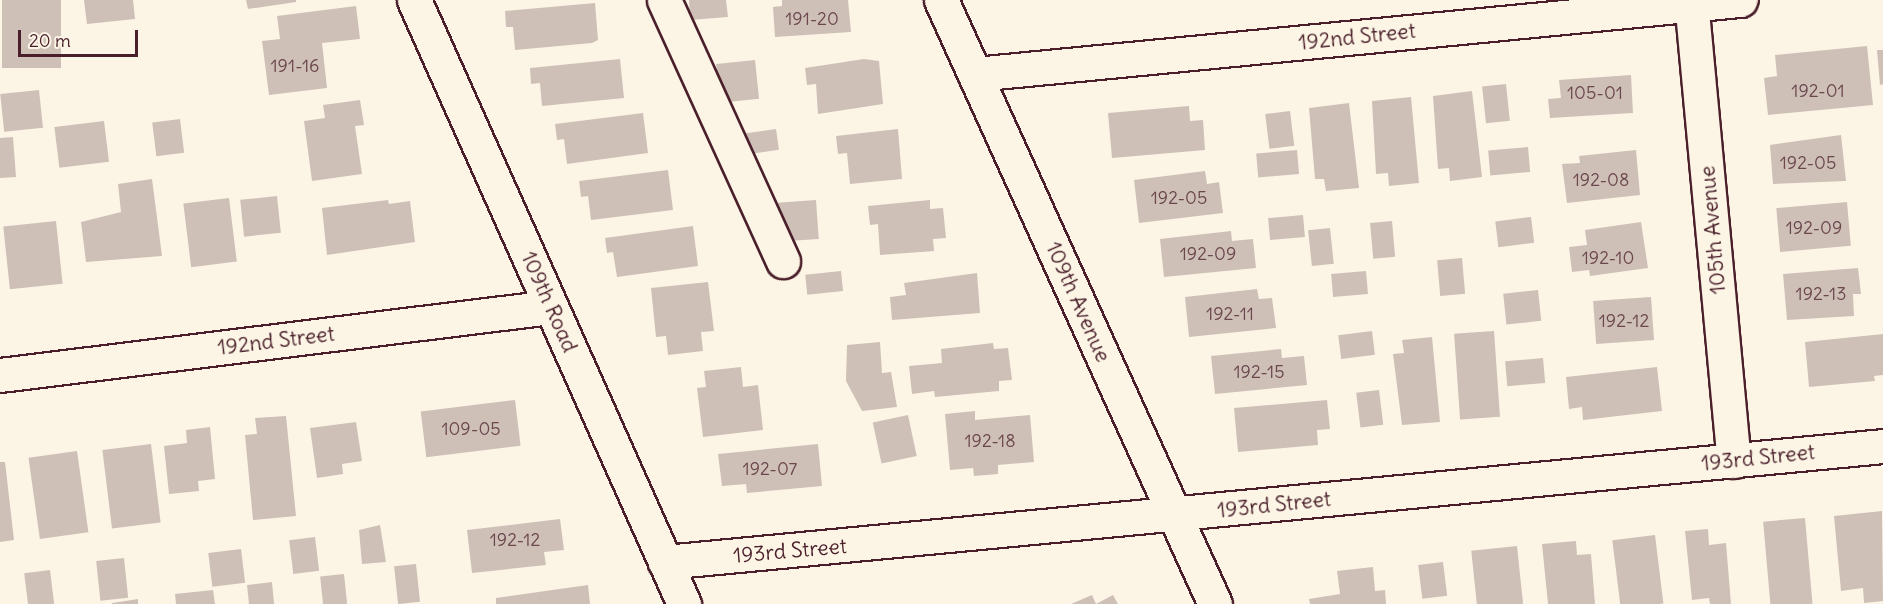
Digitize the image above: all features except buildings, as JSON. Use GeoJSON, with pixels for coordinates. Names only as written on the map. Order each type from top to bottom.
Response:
{"type":"FeatureCollection","features":[{"type":"Feature","properties":{"kind":"street","name":"109th Road"},"geometry":{"type":"LineString","coordinates":[[414,0],[684,604]]}},
{"type":"Feature","properties":{"kind":"street"},"geometry":{"type":"LineString","coordinates":[[664,0],[783,261]]}},
{"type":"Feature","properties":{"kind":"street","name":"109th Avenue"},"geometry":{"type":"LineString","coordinates":[[941,0],[1215,604]]}},
{"type":"Feature","properties":{"kind":"street","name":"192nd Street"},"geometry":{"type":"LineString","coordinates":[[975,74],[1692,2],[1740,0]]}},
{"type":"Feature","properties":{"kind":"street","name":"105th Avenue"},"geometry":{"type":"LineString","coordinates":[[1692,2],[1734,461]]}},
{"type":"Feature","properties":{"kind":"street","name":"192nd Street"},"geometry":{"type":"LineString","coordinates":[[0,375],[551,307]]}},
{"type":"Feature","properties":{"kind":"street","name":"193rd Street"},"geometry":{"type":"LineString","coordinates":[[665,562],[1883,446]]}}]}
